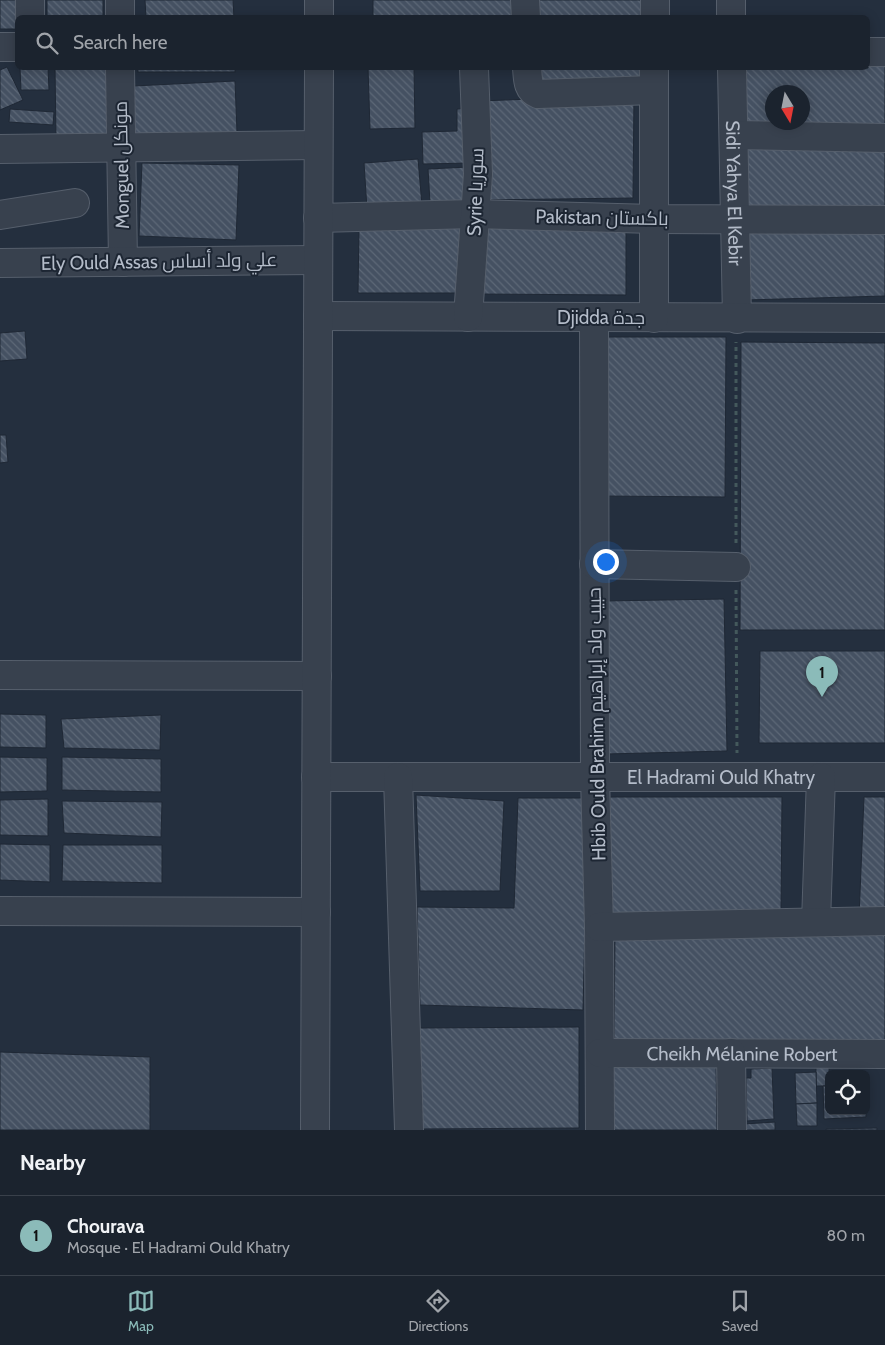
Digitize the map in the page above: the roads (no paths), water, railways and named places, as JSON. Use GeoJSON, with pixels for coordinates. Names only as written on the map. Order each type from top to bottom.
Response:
{"type":"FeatureCollection","features":[{"type":"Feature","properties":{"kind":"street"},"geometry":{"type":"LineString","coordinates":[[30,0],[30,15]]}},
{"type":"Feature","properties":{"kind":"street"},"geometry":{"type":"LineString","coordinates":[[120,0],[120,15]]}},
{"type":"Feature","properties":{"kind":"street"},"geometry":{"type":"LineString","coordinates":[[319,0],[319,15]]}},
{"type":"Feature","properties":{"kind":"street"},"geometry":{"type":"LineString","coordinates":[[525,0],[526,15]]}},
{"type":"Feature","properties":{"kind":"street"},"geometry":{"type":"LineString","coordinates":[[655,0],[655,15]]}},
{"type":"Feature","properties":{"kind":"street"},"geometry":{"type":"LineString","coordinates":[[731,0],[731,15]]}},
{"type":"Feature","properties":{"kind":"street"},"geometry":{"type":"LineString","coordinates":[[0,47],[15,47]]}},
{"type":"Feature","properties":{"kind":"street"},"geometry":{"type":"LineString","coordinates":[[870,52],[885,52]]}},
{"type":"Feature","properties":{"kind":"street","name":"Monguel مونكل"},"geometry":{"type":"LineString","coordinates":[[120,70],[123,262]]}},
{"type":"Feature","properties":{"kind":"street"},"geometry":{"type":"LineString","coordinates":[[315,1130],[319,70]]}},
{"type":"Feature","properties":{"kind":"street","name":"Syrie سوريا"},"geometry":{"type":"LineString","coordinates":[[468,317],[478,174],[474,70]]}},
{"type":"Feature","properties":{"kind":"street"},"geometry":{"type":"LineString","coordinates":[[528,70],[530,88],[538,94],[654,79],[654,318]]}},
{"type":"Feature","properties":{"kind":"street","name":"Sidi Yahya El Kebir"},"geometry":{"type":"LineString","coordinates":[[732,70],[737,319]]}},
{"type":"Feature","properties":{"kind":"street"},"geometry":{"type":"LineString","coordinates":[[734,135],[885,138]]}},
{"type":"Feature","properties":{"kind":"street"},"geometry":{"type":"LineString","coordinates":[[0,149],[318,145]]}},
{"type":"Feature","properties":{"kind":"street"},"geometry":{"type":"LineString","coordinates":[[0,215],[75,204]]}},
{"type":"Feature","properties":{"kind":"street","name":"Pakistan باكستان"},"geometry":{"type":"LineString","coordinates":[[318,218],[474,214],[654,219],[885,220]]}},
{"type":"Feature","properties":{"kind":"street","name":"Ely Ould Assas علي ولد أساس"},"geometry":{"type":"LineString","coordinates":[[0,263],[318,260]]}},
{"type":"Feature","properties":{"kind":"street","name":"Djidda جدة"},"geometry":{"type":"LineString","coordinates":[[318,316],[737,319],[885,318]]}},
{"type":"Feature","properties":{"kind":"street","name":"Hbib Ould Brahim حبيب ولد إبراهيم"},"geometry":{"type":"LineString","coordinates":[[594,317],[595,777],[599,927],[600,1130]]}},
{"type":"Feature","properties":{"kind":"street"},"geometry":{"type":"LineString","coordinates":[[594,564],[736,567]]}},
{"type":"Feature","properties":{"kind":"street"},"geometry":{"type":"LineString","coordinates":[[0,674],[317,676]]}},
{"type":"Feature","properties":{"kind":"street","name":"El Hadrami Ould Khatry"},"geometry":{"type":"LineString","coordinates":[[316,777],[885,777]]}},
{"type":"Feature","properties":{"kind":"street"},"geometry":{"type":"LineString","coordinates":[[398,777],[409,1130]]}},
{"type":"Feature","properties":{"kind":"street"},"geometry":{"type":"LineString","coordinates":[[816,922],[821,777]]}},
{"type":"Feature","properties":{"kind":"street"},"geometry":{"type":"LineString","coordinates":[[0,911],[316,912]]}},
{"type":"Feature","properties":{"kind":"street"},"geometry":{"type":"LineString","coordinates":[[599,927],[885,921]]}},
{"type":"Feature","properties":{"kind":"street","name":"Cheikh Mélanine Robert"},"geometry":{"type":"LineString","coordinates":[[600,1053],[885,1054]]}},
{"type":"Feature","properties":{"kind":"street"},"geometry":{"type":"LineString","coordinates":[[731,1053],[732,1130]]}},
{"type":"Feature","properties":{"kind":"place","name":"Chourava"},"geometry":{"type":"Point","coordinates":[822,697]}}]}
